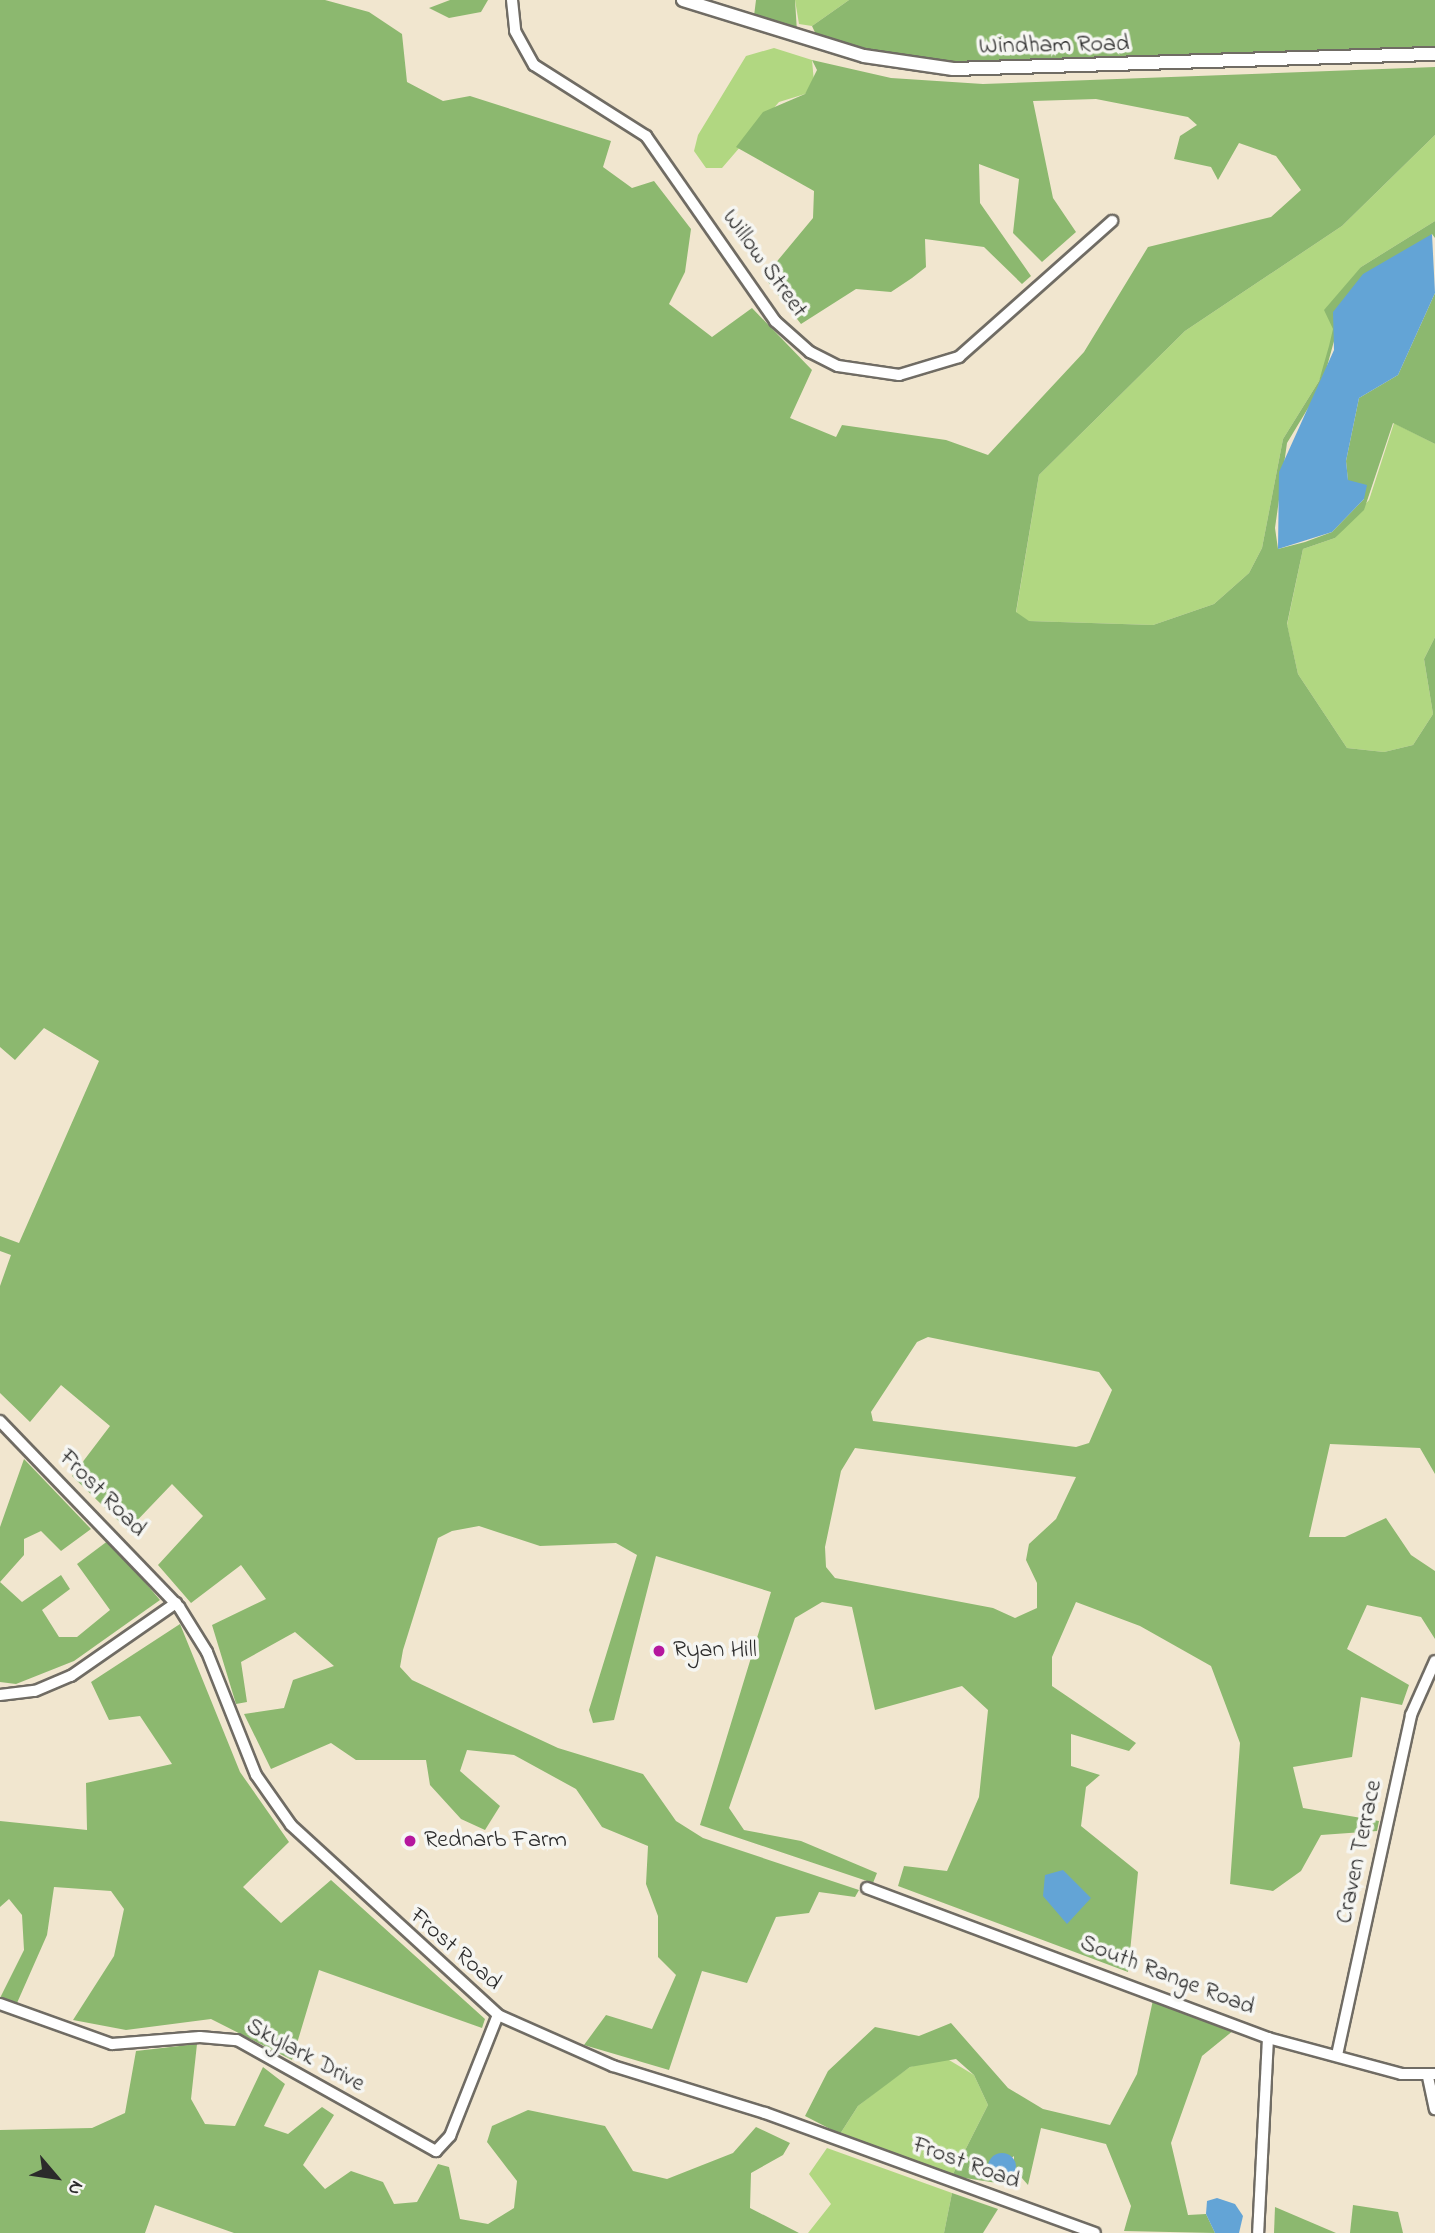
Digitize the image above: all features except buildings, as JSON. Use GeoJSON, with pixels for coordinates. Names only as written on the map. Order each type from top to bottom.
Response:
{"type":"FeatureCollection","features":[{"type":"Feature","properties":{"kind":"street","name":"Willow Street"},"geometry":{"type":"LineString","coordinates":[[512,0],[515,31],[534,65],[646,136],[775,321],[803,348],[838,366],[900,375],[959,357],[1112,221]]}},
{"type":"Feature","properties":{"kind":"street","name":"Windham Road"},"geometry":{"type":"LineString","coordinates":[[683,0],[864,56],[953,69],[1435,54]]}},
{"type":"Feature","properties":{"kind":"street","name":"Frost Road"},"geometry":{"type":"LineString","coordinates":[[0,1420],[176,1603],[206,1652],[246,1753],[279,1812],[399,1930],[498,2015],[613,2066],[765,2113],[1095,2233]]}},
{"type":"Feature","properties":{"kind":"street"},"geometry":{"type":"LineString","coordinates":[[0,1695],[36,1691],[72,1676],[176,1603]]}},
{"type":"Feature","properties":{"kind":"street","name":"Craven Terrace"},"geometry":{"type":"LineString","coordinates":[[1337,2055],[1411,1715],[1435,1661]]}},
{"type":"Feature","properties":{"kind":"street","name":"South Range Road"},"geometry":{"type":"LineString","coordinates":[[867,1888],[1268,2038],[1258,2233]]}},
{"type":"Feature","properties":{"kind":"street","name":"Skylark Drive"},"geometry":{"type":"LineString","coordinates":[[0,2004],[112,2044],[237,2040],[436,2151],[450,2136],[498,2015]]}},
{"type":"Feature","properties":{"kind":"street"},"geometry":{"type":"LineString","coordinates":[[1268,2038],[1432,2076],[1435,2109]]}},
{"type":"Feature","properties":{"kind":"green space"},"geometry":{"type":"Polygon","coordinates":[[[0,0],[325,0],[369,12],[402,34],[407,82],[443,101],[470,96],[611,141],[603,167],[632,188],[654,181],[691,229],[685,272],[669,304],[712,337],[752,308],[812,370],[790,418],[836,437],[842,425],[946,440],[988,455],[1084,352],[1148,247],[1271,217],[1301,190],[1276,156],[1239,143],[1218,180],[1211,167],[1174,159],[1180,136],[1197,125],[1188,117],[1096,99],[1033,101],[1053,198],[1076,232],[1042,262],[1013,233],[1019,179],[979,164],[980,203],[1031,276],[1022,284],[984,247],[925,239],[926,267],[912,278],[891,292],[856,289],[801,324],[764,277],[813,218],[814,191],[736,147],[763,112],[805,94],[817,70],[812,60],[891,78],[983,84],[1435,67],[1435,135],[1342,226],[1185,331],[1039,475],[1016,612],[1029,621],[1153,625],[1214,604],[1249,573],[1262,548],[1283,439],[1319,381],[1329,346],[1333,329],[1324,310],[1361,267],[1435,221],[1435,238],[1432,234],[1337,330],[1322,385],[1287,443],[1275,528],[1278,549],[1305,542],[1332,532],[1364,499],[1348,481],[1346,461],[1359,398],[1398,375],[1435,293],[1435,444],[1393,423],[1364,510],[1335,538],[1303,549],[1287,624],[1298,674],[1347,748],[1384,752],[1413,745],[1433,714],[1424,659],[1435,637],[1435,1474],[1420,1448],[1330,1444],[1309,1537],[1345,1537],[1386,1518],[1411,1555],[1435,1571],[1435,1639],[1421,1617],[1367,1605],[1347,1649],[1409,1685],[1402,1705],[1361,1697],[1352,1757],[1293,1767],[1303,1808],[1379,1821],[1377,1831],[1321,1835],[1301,1871],[1273,1891],[1230,1884],[1240,1743],[1211,1666],[1140,1626],[1076,1602],[1052,1657],[1052,1686],[1136,1743],[1129,1751],[1071,1734],[1071,1766],[1100,1775],[1086,1787],[1081,1826],[1138,1872],[1128,1972],[898,1886],[904,1866],[947,1871],[979,1797],[988,1710],[962,1686],[875,1710],[852,1607],[822,1602],[795,1618],[729,1808],[744,1830],[801,1841],[877,1873],[873,1883],[700,1825],[771,1592],[656,1556],[614,1720],[593,1723],[589,1710],[637,1555],[616,1543],[540,1546],[479,1526],[452,1531],[438,1538],[403,1650],[400,1667],[412,1680],[558,1748],[643,1774],[676,1821],[703,1838],[859,1890],[855,1897],[819,1892],[809,1913],[776,1917],[747,1983],[702,1971],[669,2070],[584,2045],[606,2015],[652,2029],[676,1975],[658,1957],[658,1916],[646,1884],[648,1846],[602,1827],[576,1789],[514,1755],[467,1750],[460,1771],[500,1806],[485,1830],[461,1819],[430,1785],[426,1760],[356,1760],[331,1743],[271,1769],[244,1714],[284,1708],[293,1680],[334,1666],[295,1632],[241,1662],[247,1702],[236,1704],[212,1625],[266,1599],[241,1565],[191,1603],[158,1565],[203,1516],[172,1484],[128,1530],[72,1476],[110,1426],[61,1385],[30,1422],[0,1393],[0,1286],[11,1255],[0,1251],[0,1236],[19,1243],[99,1061],[44,1028],[15,1060],[0,1047],[0,0]],[[928,1337],[917,1342],[871,1412],[873,1421],[1076,1447],[1089,1443],[1112,1390],[1099,1372],[928,1337]],[[855,1448],[841,1471],[825,1547],[826,1567],[835,1578],[993,1608],[1015,1618],[1037,1608],[1037,1583],[1026,1560],[1029,1544],[1056,1519],[1076,1477],[855,1448]]]}},
{"type":"Feature","properties":{"kind":"green space"},"geometry":{"type":"Polygon","coordinates":[[[450,0],[488,0],[481,12],[449,18],[429,8],[450,0]]]}},
{"type":"Feature","properties":{"kind":"green space"},"geometry":{"type":"Polygon","coordinates":[[[756,0],[795,0],[797,32],[754,16],[756,0]]]}},
{"type":"Feature","properties":{"kind":"green space"},"geometry":{"type":"Polygon","coordinates":[[[795,0],[849,0],[812,26],[799,24],[795,0]]]}},
{"type":"Feature","properties":{"kind":"green space"},"geometry":{"type":"Polygon","coordinates":[[[849,0],[1435,0],[1435,46],[1076,65],[910,61],[818,39],[812,26],[849,0]]]}},
{"type":"Feature","properties":{"kind":"green space"},"geometry":{"type":"Polygon","coordinates":[[[774,48],[812,60],[814,82],[805,94],[779,102],[722,168],[706,168],[694,151],[698,135],[746,56],[774,48]]]}},
{"type":"Feature","properties":{"kind":"green space"},"geometry":{"type":"Polygon","coordinates":[[[1435,135],[1435,221],[1361,267],[1319,381],[1283,439],[1262,548],[1249,573],[1214,604],[1153,625],[1028,621],[1016,613],[1039,475],[1185,331],[1342,226],[1435,135]]]}},
{"type":"Feature","properties":{"kind":"green space"},"geometry":{"type":"Polygon","coordinates":[[[1394,423],[1435,444],[1435,637],[1424,659],[1433,714],[1413,745],[1384,752],[1347,748],[1298,674],[1287,625],[1303,549],[1335,538],[1369,500],[1394,423]]]}},
{"type":"Feature","properties":{"kind":"green space"},"geometry":{"type":"Polygon","coordinates":[[[24,1459],[91,1529],[61,1551],[41,1531],[24,1539],[24,1555],[0,1582],[0,1527],[24,1459]]]}},
{"type":"Feature","properties":{"kind":"green space"},"geometry":{"type":"Polygon","coordinates":[[[109,1540],[160,1600],[74,1661],[16,1684],[0,1682],[0,1582],[22,1602],[61,1575],[70,1589],[42,1610],[59,1637],[77,1637],[110,1610],[77,1564],[109,1540]]]}},
{"type":"Feature","properties":{"kind":"green space"},"geometry":{"type":"Polygon","coordinates":[[[180,1624],[240,1772],[289,1842],[243,1887],[281,1923],[331,1880],[485,2019],[482,2028],[319,1970],[292,2060],[211,2019],[126,2030],[73,2020],[114,1956],[124,1909],[111,1891],[54,1887],[47,1935],[17,2003],[0,1998],[24,1950],[22,1915],[9,1899],[0,1907],[0,1821],[87,1830],[86,1783],[172,1764],[140,1716],[109,1720],[91,1682],[180,1624]]]}},
{"type":"Feature","properties":{"kind":"green space"},"geometry":{"type":"Polygon","coordinates":[[[1153,2000],[1234,2030],[1202,2056],[1171,2143],[1188,2215],[1206,2214],[1215,2233],[1124,2231],[1131,2206],[1106,2144],[1041,2128],[1028,2185],[1014,2169],[1014,2156],[989,2177],[997,2183],[952,2176],[988,2105],[974,2075],[956,2059],[910,2067],[858,2106],[840,2134],[805,2116],[828,2071],[875,2027],[919,2036],[951,2023],[1008,2088],[1043,2109],[1110,2125],[1137,2074],[1153,2000]]]}},
{"type":"Feature","properties":{"kind":"green space"},"geometry":{"type":"Polygon","coordinates":[[[197,2044],[191,2099],[205,2124],[235,2126],[263,2067],[285,2084],[264,2126],[288,2134],[322,2107],[334,2115],[303,2165],[325,2189],[351,2171],[383,2182],[394,2204],[417,2202],[438,2164],[449,2167],[460,2219],[488,2224],[514,2208],[517,2181],[487,2142],[492,2126],[528,2110],[605,2126],[633,2171],[667,2179],[733,2153],[756,2127],[790,2143],[783,2155],[751,2173],[750,2208],[799,2233],[234,2233],[155,2205],[145,2233],[0,2233],[0,2130],[92,2128],[125,2113],[136,2051],[197,2044]]]}},
{"type":"Feature","properties":{"kind":"green space"},"geometry":{"type":"Polygon","coordinates":[[[944,2057],[974,2075],[988,2105],[952,2176],[840,2134],[858,2106],[886,2084],[910,2067],[944,2057]]]}},
{"type":"Feature","properties":{"kind":"green space"},"geometry":{"type":"Polygon","coordinates":[[[827,2148],[952,2193],[944,2233],[808,2233],[831,2204],[809,2174],[827,2148]]]}},
{"type":"Feature","properties":{"kind":"green space"},"geometry":{"type":"Polygon","coordinates":[[[952,2193],[998,2209],[983,2233],[944,2233],[952,2193]]]}},
{"type":"Feature","properties":{"kind":"green space"},"geometry":{"type":"Polygon","coordinates":[[[1353,2205],[1398,2212],[1403,2233],[1350,2233],[1353,2205]]]}},
{"type":"Feature","properties":{"kind":"green space"},"geometry":{"type":"Polygon","coordinates":[[[1275,2207],[1336,2233],[1274,2233],[1275,2207]]]}},
{"type":"Feature","properties":{"kind":"water"},"geometry":{"type":"Polygon","coordinates":[[[1432,234],[1435,293],[1398,375],[1359,398],[1346,461],[1348,480],[1367,485],[1364,499],[1332,532],[1278,549],[1279,472],[1334,350],[1333,312],[1363,274],[1432,234]]]}},
{"type":"Feature","properties":{"kind":"water"},"geometry":{"type":"Polygon","coordinates":[[[1063,1870],[1091,1898],[1067,1924],[1043,1896],[1045,1875],[1063,1870]]]}},
{"type":"Feature","properties":{"kind":"water"},"geometry":{"type":"Polygon","coordinates":[[[1002,2153],[1012,2157],[1016,2167],[1012,2177],[1002,2181],[992,2177],[988,2167],[992,2157],[1002,2153]]]}},
{"type":"Feature","properties":{"kind":"water"},"geometry":{"type":"Polygon","coordinates":[[[1217,2198],[1235,2204],[1243,2216],[1239,2233],[1215,2233],[1206,2214],[1207,2201],[1217,2198]]]}},
{"type":"Feature","properties":{"kind":"place","name":"Ryan Hill"},"geometry":{"type":"Point","coordinates":[659,1651]}},
{"type":"Feature","properties":{"kind":"place","name":"Rednarb Farm"},"geometry":{"type":"Point","coordinates":[410,1841]}}]}
